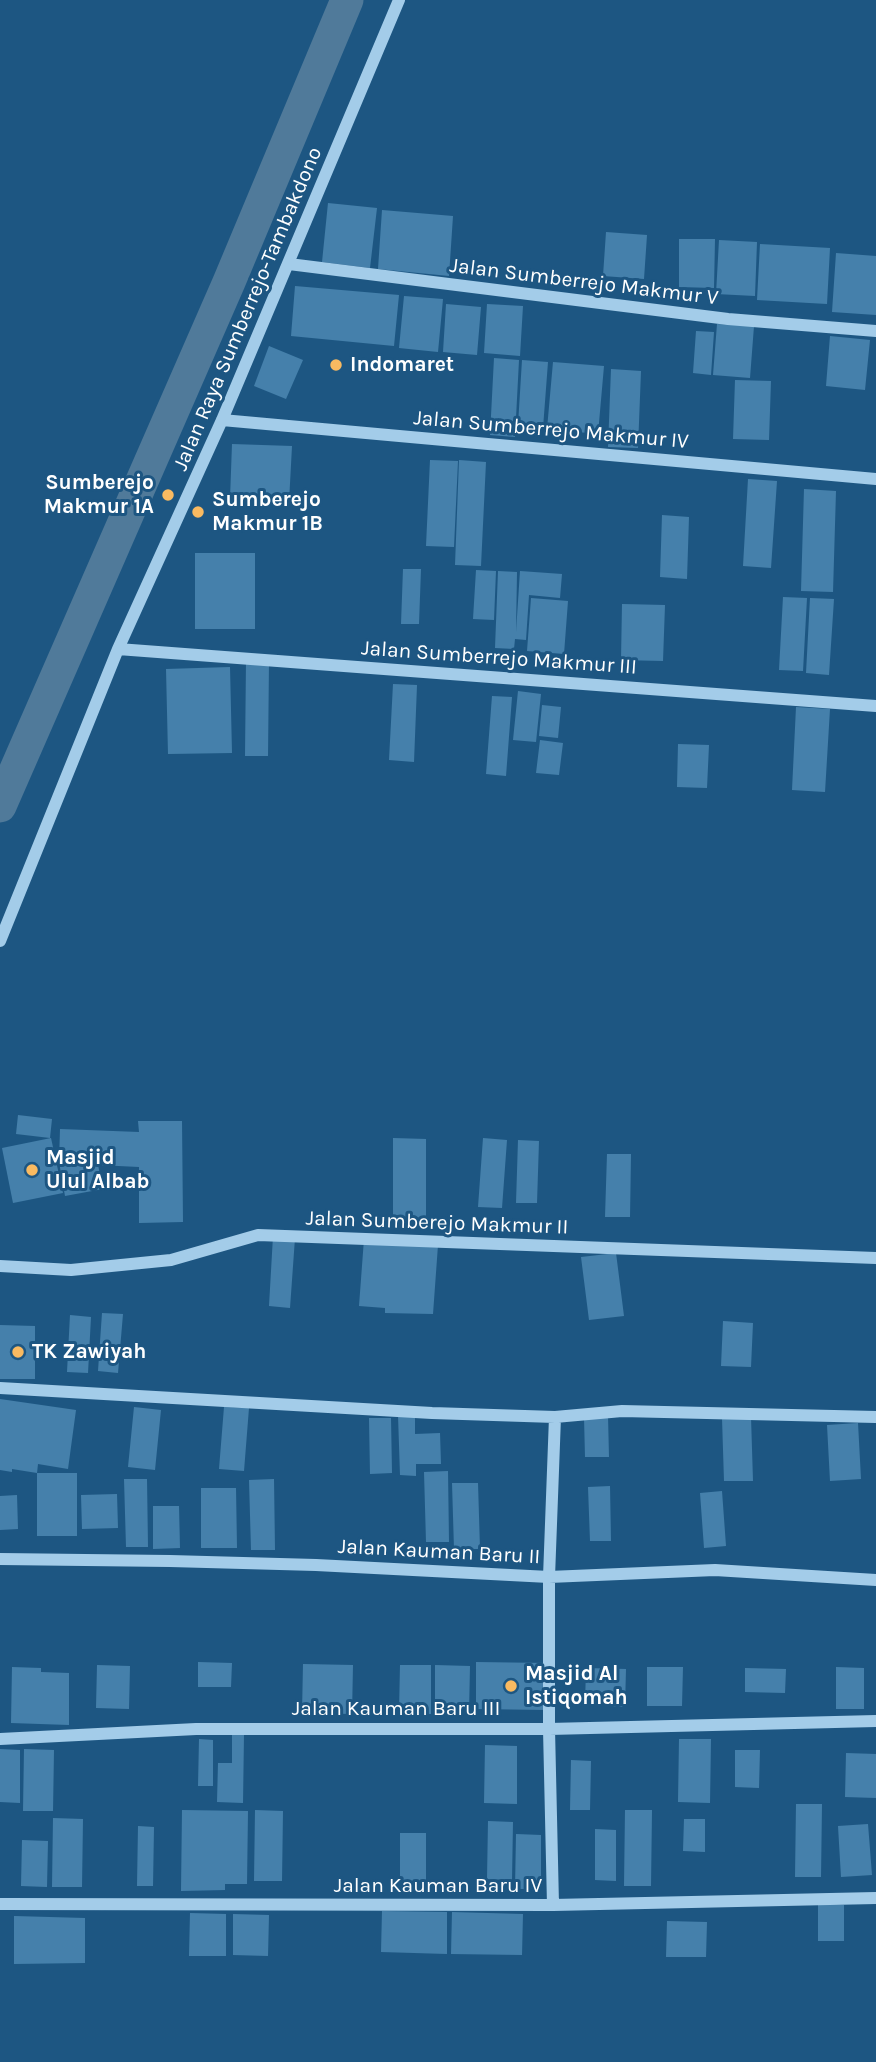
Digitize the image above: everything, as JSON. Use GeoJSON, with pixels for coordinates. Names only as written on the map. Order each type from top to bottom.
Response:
{"type":"FeatureCollection","features":[{"type":"Feature","properties":{"kind":"street","name":"Jalan Raya Sumberrejo-Tambakdono"},"geometry":{"type":"LineString","coordinates":[[0,942],[118,649],[222,420],[399,0]]}},
{"type":"Feature","properties":{"kind":"street","name":"Jalan Sumberrejo Makmur V"},"geometry":{"type":"LineString","coordinates":[[289,264],[727,319],[876,331]]}},
{"type":"Feature","properties":{"kind":"street","name":"Jalan Sumberrejo Makmur IV"},"geometry":{"type":"LineString","coordinates":[[222,420],[876,479]]}},
{"type":"Feature","properties":{"kind":"street","name":"Jalan Sumberrejo Makmur III"},"geometry":{"type":"LineString","coordinates":[[118,649],[876,706]]}},
{"type":"Feature","properties":{"kind":"street","name":"Jalan Sumberejo Makmur II"},"geometry":{"type":"LineString","coordinates":[[0,1266],[71,1270],[171,1260],[258,1235],[876,1258]]}},
{"type":"Feature","properties":{"kind":"street"},"geometry":{"type":"LineString","coordinates":[[0,1388],[390,1411],[555,1417],[622,1411],[876,1417]]}},
{"type":"Feature","properties":{"kind":"street"},"geometry":{"type":"LineString","coordinates":[[553,1905],[549,1577],[555,1417]]}},
{"type":"Feature","properties":{"kind":"street","name":"Jalan Kauman Baru II"},"geometry":{"type":"LineString","coordinates":[[0,1559],[289,1564],[549,1577],[715,1570],[876,1580]]}},
{"type":"Feature","properties":{"kind":"street","name":"Jalan Kauman Baru III"},"geometry":{"type":"LineString","coordinates":[[0,1739],[195,1729],[549,1729],[876,1721]]}},
{"type":"Feature","properties":{"kind":"street","name":"Jalan Kauman Baru IV"},"geometry":{"type":"LineString","coordinates":[[0,1904],[553,1905],[876,1898]]}},
{"type":"Feature","properties":{"kind":"building"},"geometry":{"type":"Polygon","coordinates":[[[328,203],[377,208],[370,268],[322,262],[328,203]]]}},
{"type":"Feature","properties":{"kind":"building"},"geometry":{"type":"Polygon","coordinates":[[[382,210],[453,216],[449,276],[378,269],[382,210]]]}},
{"type":"Feature","properties":{"kind":"building"},"geometry":{"type":"Polygon","coordinates":[[[606,232],[647,235],[644,279],[603,276],[606,232]]]}},
{"type":"Feature","properties":{"kind":"building"},"geometry":{"type":"Polygon","coordinates":[[[679,239],[715,239],[714,288],[679,287],[679,239]]]}},
{"type":"Feature","properties":{"kind":"building"},"geometry":{"type":"Polygon","coordinates":[[[719,240],[757,242],[755,296],[716,294],[719,240]]]}},
{"type":"Feature","properties":{"kind":"building"},"geometry":{"type":"Polygon","coordinates":[[[760,244],[830,248],[827,304],[757,300],[760,244]]]}},
{"type":"Feature","properties":{"kind":"building"},"geometry":{"type":"Polygon","coordinates":[[[836,253],[876,256],[876,315],[832,312],[836,253]]]}},
{"type":"Feature","properties":{"kind":"building"},"geometry":{"type":"Polygon","coordinates":[[[295,286],[399,295],[394,346],[291,336],[295,286]]]}},
{"type":"Feature","properties":{"kind":"building"},"geometry":{"type":"Polygon","coordinates":[[[404,296],[443,299],[438,352],[399,348],[404,296]]]}},
{"type":"Feature","properties":{"kind":"building"},"geometry":{"type":"Polygon","coordinates":[[[446,304],[481,307],[477,355],[443,352],[446,304]]]}},
{"type":"Feature","properties":{"kind":"building"},"geometry":{"type":"Polygon","coordinates":[[[487,304],[523,306],[520,356],[484,353],[487,304]]]}},
{"type":"Feature","properties":{"kind":"building"},"geometry":{"type":"Polygon","coordinates":[[[717,324],[754,326],[750,378],[713,375],[717,324]]]}},
{"type":"Feature","properties":{"kind":"building"},"geometry":{"type":"Polygon","coordinates":[[[696,331],[714,332],[711,375],[693,373],[696,331]]]}},
{"type":"Feature","properties":{"kind":"building"},"geometry":{"type":"Polygon","coordinates":[[[830,336],[870,340],[865,390],[826,386],[830,336]]]}},
{"type":"Feature","properties":{"kind":"building"},"geometry":{"type":"Polygon","coordinates":[[[269,346],[303,360],[286,399],[254,386],[269,346]]]}},
{"type":"Feature","properties":{"kind":"building"},"geometry":{"type":"Polygon","coordinates":[[[494,358],[519,360],[515,437],[490,435],[494,358]]]}},
{"type":"Feature","properties":{"kind":"building"},"geometry":{"type":"Polygon","coordinates":[[[522,360],[548,362],[543,428],[518,425],[522,360]]]}},
{"type":"Feature","properties":{"kind":"building"},"geometry":{"type":"Polygon","coordinates":[[[553,362],[604,366],[598,434],[547,429],[553,362]]]}},
{"type":"Feature","properties":{"kind":"building"},"geometry":{"type":"Polygon","coordinates":[[[611,369],[641,371],[638,448],[608,447],[611,369]]]}},
{"type":"Feature","properties":{"kind":"building"},"geometry":{"type":"Polygon","coordinates":[[[735,380],[771,381],[769,440],[733,439],[735,380]]]}},
{"type":"Feature","properties":{"kind":"building"},"geometry":{"type":"Polygon","coordinates":[[[232,444],[292,446],[289,502],[230,499],[232,444]]]}},
{"type":"Feature","properties":{"kind":"building"},"geometry":{"type":"Polygon","coordinates":[[[430,460],[458,461],[454,547],[426,546],[430,460]]]}},
{"type":"Feature","properties":{"kind":"building"},"geometry":{"type":"Polygon","coordinates":[[[459,460],[486,462],[481,566],[455,565],[459,460]]]}},
{"type":"Feature","properties":{"kind":"building"},"geometry":{"type":"Polygon","coordinates":[[[748,479],[777,481],[771,568],[743,566],[748,479]]]}},
{"type":"Feature","properties":{"kind":"building"},"geometry":{"type":"Polygon","coordinates":[[[804,489],[836,491],[833,592],[801,591],[804,489]]]}},
{"type":"Feature","properties":{"kind":"building"},"geometry":{"type":"Polygon","coordinates":[[[662,515],[689,517],[687,579],[660,577],[662,515]]]}},
{"type":"Feature","properties":{"kind":"building"},"geometry":{"type":"Polygon","coordinates":[[[195,553],[255,553],[255,629],[195,629],[195,553]]]}},
{"type":"Feature","properties":{"kind":"building"},"geometry":{"type":"Polygon","coordinates":[[[403,569],[421,569],[419,624],[401,624],[403,569]]]}},
{"type":"Feature","properties":{"kind":"building"},"geometry":{"type":"Polygon","coordinates":[[[476,570],[496,571],[494,620],[473,619],[476,570]]]}},
{"type":"Feature","properties":{"kind":"building"},"geometry":{"type":"Polygon","coordinates":[[[498,571],[517,572],[516,632],[520,571],[562,574],[560,598],[529,595],[526,640],[515,639],[514,649],[495,648],[498,571]]]}},
{"type":"Feature","properties":{"kind":"building"},"geometry":{"type":"Polygon","coordinates":[[[783,597],[807,598],[803,671],[779,670],[783,597]]]}},
{"type":"Feature","properties":{"kind":"building"},"geometry":{"type":"Polygon","coordinates":[[[531,598],[568,601],[564,654],[527,651],[531,598]]]}},
{"type":"Feature","properties":{"kind":"building"},"geometry":{"type":"Polygon","coordinates":[[[810,598],[834,599],[829,675],[806,673],[810,598]]]}},
{"type":"Feature","properties":{"kind":"building"},"geometry":{"type":"Polygon","coordinates":[[[622,604],[665,605],[663,661],[621,660],[622,604]]]}},
{"type":"Feature","properties":{"kind":"building"},"geometry":{"type":"Polygon","coordinates":[[[246,661],[269,661],[268,756],[245,756],[246,661]]]}},
{"type":"Feature","properties":{"kind":"building"},"geometry":{"type":"Polygon","coordinates":[[[230,667],[232,753],[168,754],[166,669],[230,667]]]}},
{"type":"Feature","properties":{"kind":"building"},"geometry":{"type":"Polygon","coordinates":[[[393,684],[417,685],[414,762],[389,760],[393,684]]]}},
{"type":"Feature","properties":{"kind":"building"},"geometry":{"type":"Polygon","coordinates":[[[518,691],[541,694],[536,742],[513,740],[518,691]]]}},
{"type":"Feature","properties":{"kind":"building"},"geometry":{"type":"Polygon","coordinates":[[[492,696],[512,697],[506,776],[486,774],[492,696]]]}},
{"type":"Feature","properties":{"kind":"building"},"geometry":{"type":"Polygon","coordinates":[[[542,705],[561,707],[558,738],[539,736],[542,705]]]}},
{"type":"Feature","properties":{"kind":"building"},"geometry":{"type":"Polygon","coordinates":[[[796,707],[830,709],[825,792],[792,790],[796,707]]]}},
{"type":"Feature","properties":{"kind":"building"},"geometry":{"type":"Polygon","coordinates":[[[540,740],[563,743],[559,775],[536,773],[540,740]]]}},
{"type":"Feature","properties":{"kind":"building"},"geometry":{"type":"Polygon","coordinates":[[[678,744],[709,745],[707,788],[677,787],[678,744]]]}},
{"type":"Feature","properties":{"kind":"building"},"geometry":{"type":"Polygon","coordinates":[[[18,1115],[52,1119],[50,1138],[16,1134],[18,1115]]]}},
{"type":"Feature","properties":{"kind":"building"},"geometry":{"type":"Polygon","coordinates":[[[138,1121],[182,1121],[183,1222],[139,1223],[139,1167],[98,1165],[103,1189],[65,1196],[59,1162],[60,1129],[139,1132],[138,1121]]]}},
{"type":"Feature","properties":{"kind":"building","name":"Masjid Ulul Albab"},"geometry":{"type":"Polygon","coordinates":[[[51,1138],[63,1193],[13,1203],[2,1148],[51,1138]]]}},
{"type":"Feature","properties":{"kind":"building"},"geometry":{"type":"Polygon","coordinates":[[[393,1138],[426,1139],[426,1218],[393,1218],[393,1138]]]}},
{"type":"Feature","properties":{"kind":"building"},"geometry":{"type":"Polygon","coordinates":[[[483,1138],[507,1140],[502,1208],[478,1207],[483,1138]]]}},
{"type":"Feature","properties":{"kind":"building"},"geometry":{"type":"Polygon","coordinates":[[[518,1140],[539,1141],[537,1203],[516,1203],[518,1140]]]}},
{"type":"Feature","properties":{"kind":"building"},"geometry":{"type":"Polygon","coordinates":[[[607,1154],[631,1154],[630,1217],[605,1217],[607,1154]]]}},
{"type":"Feature","properties":{"kind":"building"},"geometry":{"type":"Polygon","coordinates":[[[273,1236],[295,1238],[290,1308],[269,1306],[273,1236]]]}},
{"type":"Feature","properties":{"kind":"building"},"geometry":{"type":"Polygon","coordinates":[[[364,1239],[438,1245],[433,1314],[385,1313],[385,1308],[359,1306],[364,1239]]]}},
{"type":"Feature","properties":{"kind":"building"},"geometry":{"type":"Polygon","coordinates":[[[616,1253],[624,1316],[589,1320],[581,1257],[616,1253]]]}},
{"type":"Feature","properties":{"kind":"building"},"geometry":{"type":"Polygon","coordinates":[[[102,1313],[123,1314],[118,1373],[98,1371],[102,1313]]]}},
{"type":"Feature","properties":{"kind":"building"},"geometry":{"type":"Polygon","coordinates":[[[70,1315],[91,1317],[88,1373],[67,1372],[70,1315]]]}},
{"type":"Feature","properties":{"kind":"building"},"geometry":{"type":"Polygon","coordinates":[[[723,1321],[753,1323],[751,1367],[721,1366],[723,1321]]]}},
{"type":"Feature","properties":{"kind":"building","name":"TK Zawiyah"},"geometry":{"type":"Polygon","coordinates":[[[0,1325],[35,1326],[35,1379],[0,1379],[0,1325]]]}},
{"type":"Feature","properties":{"kind":"building"},"geometry":{"type":"Polygon","coordinates":[[[0,1399],[76,1410],[68,1469],[38,1464],[37,1473],[0,1470],[0,1399]]]}},
{"type":"Feature","properties":{"kind":"building"},"geometry":{"type":"Polygon","coordinates":[[[134,1407],[161,1410],[155,1470],[128,1467],[134,1407]]]}},
{"type":"Feature","properties":{"kind":"building"},"geometry":{"type":"Polygon","coordinates":[[[224,1407],[249,1408],[244,1471],[219,1469],[224,1407]]]}},
{"type":"Feature","properties":{"kind":"building"},"geometry":{"type":"Polygon","coordinates":[[[398,1415],[415,1415],[415,1434],[440,1433],[441,1464],[416,1464],[416,1476],[400,1475],[398,1415]]]}},
{"type":"Feature","properties":{"kind":"building"},"geometry":{"type":"Polygon","coordinates":[[[608,1416],[609,1457],[585,1457],[584,1417],[608,1416]]]}},
{"type":"Feature","properties":{"kind":"building"},"geometry":{"type":"Polygon","coordinates":[[[751,1417],[753,1481],[724,1481],[722,1418],[751,1417]]]}},
{"type":"Feature","properties":{"kind":"building"},"geometry":{"type":"Polygon","coordinates":[[[369,1418],[391,1418],[392,1473],[370,1474],[369,1418]]]}},
{"type":"Feature","properties":{"kind":"building"},"geometry":{"type":"Polygon","coordinates":[[[858,1423],[861,1479],[830,1481],[827,1425],[858,1423]]]}},
{"type":"Feature","properties":{"kind":"building"},"geometry":{"type":"Polygon","coordinates":[[[448,1471],[449,1542],[426,1542],[424,1472],[448,1471]]]}},
{"type":"Feature","properties":{"kind":"building"},"geometry":{"type":"Polygon","coordinates":[[[37,1473],[77,1473],[77,1536],[37,1536],[37,1473]]]}},
{"type":"Feature","properties":{"kind":"building"},"geometry":{"type":"Polygon","coordinates":[[[124,1479],[147,1479],[148,1547],[126,1547],[124,1479]]]}},
{"type":"Feature","properties":{"kind":"building"},"geometry":{"type":"Polygon","coordinates":[[[274,1479],[275,1550],[251,1550],[249,1480],[274,1479]]]}},
{"type":"Feature","properties":{"kind":"building"},"geometry":{"type":"Polygon","coordinates":[[[452,1483],[478,1483],[480,1549],[454,1549],[452,1483]]]}},
{"type":"Feature","properties":{"kind":"building"},"geometry":{"type":"Polygon","coordinates":[[[610,1486],[611,1541],[590,1541],[588,1487],[610,1486]]]}},
{"type":"Feature","properties":{"kind":"building"},"geometry":{"type":"Polygon","coordinates":[[[201,1488],[236,1488],[237,1548],[201,1548],[201,1488]]]}},
{"type":"Feature","properties":{"kind":"building"},"geometry":{"type":"Polygon","coordinates":[[[722,1491],[726,1546],[704,1548],[700,1493],[722,1491]]]}},
{"type":"Feature","properties":{"kind":"building"},"geometry":{"type":"Polygon","coordinates":[[[117,1494],[118,1528],[82,1529],[81,1495],[117,1494]]]}},
{"type":"Feature","properties":{"kind":"building"},"geometry":{"type":"Polygon","coordinates":[[[17,1495],[18,1529],[0,1530],[0,1496],[17,1495]]]}},
{"type":"Feature","properties":{"kind":"building"},"geometry":{"type":"Polygon","coordinates":[[[153,1506],[179,1506],[180,1548],[153,1549],[153,1506]]]}},
{"type":"Feature","properties":{"kind":"building"},"geometry":{"type":"Polygon","coordinates":[[[198,1662],[232,1663],[231,1687],[198,1687],[198,1662]]]}},
{"type":"Feature","properties":{"kind":"building","name":"Masjid Al Istiqomah"},"geometry":{"type":"Polygon","coordinates":[[[476,1662],[547,1663],[546,1710],[476,1709],[476,1662]]]}},
{"type":"Feature","properties":{"kind":"building"},"geometry":{"type":"Polygon","coordinates":[[[303,1664],[353,1665],[352,1714],[302,1713],[303,1664]]]}},
{"type":"Feature","properties":{"kind":"building"},"geometry":{"type":"Polygon","coordinates":[[[97,1665],[130,1666],[129,1709],[96,1708],[97,1665]]]}},
{"type":"Feature","properties":{"kind":"building"},"geometry":{"type":"Polygon","coordinates":[[[400,1665],[431,1665],[431,1714],[399,1713],[400,1665]]]}},
{"type":"Feature","properties":{"kind":"building"},"geometry":{"type":"Polygon","coordinates":[[[435,1665],[470,1666],[469,1713],[435,1712],[435,1665]]]}},
{"type":"Feature","properties":{"kind":"building"},"geometry":{"type":"Polygon","coordinates":[[[12,1667],[69,1673],[69,1725],[11,1723],[12,1667]]]}},
{"type":"Feature","properties":{"kind":"building"},"geometry":{"type":"Polygon","coordinates":[[[647,1667],[683,1667],[682,1706],[647,1706],[647,1667]]]}},
{"type":"Feature","properties":{"kind":"building"},"geometry":{"type":"Polygon","coordinates":[[[836,1667],[864,1668],[864,1709],[836,1709],[836,1667]]]}},
{"type":"Feature","properties":{"kind":"building"},"geometry":{"type":"Polygon","coordinates":[[[586,1668],[626,1669],[625,1707],[585,1704],[586,1668]]]}},
{"type":"Feature","properties":{"kind":"building"},"geometry":{"type":"Polygon","coordinates":[[[745,1668],[786,1669],[785,1693],[745,1692],[745,1668]]]}},
{"type":"Feature","properties":{"kind":"building"},"geometry":{"type":"Polygon","coordinates":[[[232,1733],[244,1734],[243,1803],[217,1802],[218,1763],[232,1763],[232,1733]]]}},
{"type":"Feature","properties":{"kind":"building"},"geometry":{"type":"Polygon","coordinates":[[[199,1739],[213,1740],[213,1786],[198,1786],[199,1739]]]}},
{"type":"Feature","properties":{"kind":"building"},"geometry":{"type":"Polygon","coordinates":[[[679,1739],[711,1739],[710,1803],[678,1802],[679,1739]]]}},
{"type":"Feature","properties":{"kind":"building"},"geometry":{"type":"Polygon","coordinates":[[[485,1745],[517,1746],[517,1804],[484,1803],[485,1745]]]}},
{"type":"Feature","properties":{"kind":"building"},"geometry":{"type":"Polygon","coordinates":[[[0,1749],[20,1750],[20,1803],[0,1802],[0,1749]]]}},
{"type":"Feature","properties":{"kind":"building"},"geometry":{"type":"Polygon","coordinates":[[[24,1749],[54,1750],[53,1811],[23,1811],[24,1749]]]}},
{"type":"Feature","properties":{"kind":"building"},"geometry":{"type":"Polygon","coordinates":[[[735,1750],[760,1750],[759,1788],[735,1787],[735,1750]]]}},
{"type":"Feature","properties":{"kind":"building"},"geometry":{"type":"Polygon","coordinates":[[[846,1753],[876,1754],[876,1798],[845,1797],[846,1753]]]}},
{"type":"Feature","properties":{"kind":"building"},"geometry":{"type":"Polygon","coordinates":[[[571,1760],[591,1761],[590,1810],[570,1810],[571,1760]]]}},
{"type":"Feature","properties":{"kind":"building"},"geometry":{"type":"Polygon","coordinates":[[[796,1804],[822,1804],[821,1877],[795,1877],[796,1804]]]}},
{"type":"Feature","properties":{"kind":"building"},"geometry":{"type":"Polygon","coordinates":[[[182,1810],[248,1811],[247,1884],[225,1884],[225,1890],[181,1891],[182,1810]]]}},
{"type":"Feature","properties":{"kind":"building"},"geometry":{"type":"Polygon","coordinates":[[[255,1810],[283,1811],[282,1881],[254,1881],[255,1810]]]}},
{"type":"Feature","properties":{"kind":"building"},"geometry":{"type":"Polygon","coordinates":[[[625,1810],[652,1810],[651,1886],[624,1886],[625,1810]]]}},
{"type":"Feature","properties":{"kind":"building"},"geometry":{"type":"Polygon","coordinates":[[[53,1818],[83,1819],[82,1887],[52,1887],[53,1818]]]}},
{"type":"Feature","properties":{"kind":"building"},"geometry":{"type":"Polygon","coordinates":[[[684,1819],[705,1819],[705,1852],[683,1851],[684,1819]]]}},
{"type":"Feature","properties":{"kind":"building"},"geometry":{"type":"Polygon","coordinates":[[[488,1821],[513,1822],[512,1880],[487,1879],[488,1821]]]}},
{"type":"Feature","properties":{"kind":"building"},"geometry":{"type":"Polygon","coordinates":[[[868,1824],[872,1875],[841,1877],[838,1826],[868,1824]]]}},
{"type":"Feature","properties":{"kind":"building"},"geometry":{"type":"Polygon","coordinates":[[[138,1826],[154,1827],[153,1886],[137,1886],[138,1826]]]}},
{"type":"Feature","properties":{"kind":"building"},"geometry":{"type":"Polygon","coordinates":[[[595,1829],[616,1830],[616,1881],[595,1880],[595,1829]]]}},
{"type":"Feature","properties":{"kind":"building"},"geometry":{"type":"Polygon","coordinates":[[[400,1833],[426,1833],[426,1881],[400,1881],[400,1833]]]}},
{"type":"Feature","properties":{"kind":"building"},"geometry":{"type":"Polygon","coordinates":[[[516,1834],[541,1835],[541,1889],[515,1889],[516,1834]]]}},
{"type":"Feature","properties":{"kind":"building"},"geometry":{"type":"Polygon","coordinates":[[[22,1840],[48,1841],[47,1887],[21,1886],[22,1840]]]}},
{"type":"Feature","properties":{"kind":"building"},"geometry":{"type":"Polygon","coordinates":[[[818,1904],[844,1905],[844,1941],[818,1941],[818,1904]]]}},
{"type":"Feature","properties":{"kind":"building"},"geometry":{"type":"Polygon","coordinates":[[[382,1911],[447,1912],[447,1954],[381,1952],[382,1911]]]}},
{"type":"Feature","properties":{"kind":"building"},"geometry":{"type":"Polygon","coordinates":[[[452,1912],[523,1914],[522,1955],[451,1954],[452,1912]]]}},
{"type":"Feature","properties":{"kind":"building"},"geometry":{"type":"Polygon","coordinates":[[[190,1913],[226,1914],[226,1956],[189,1956],[190,1913]]]}},
{"type":"Feature","properties":{"kind":"building"},"geometry":{"type":"Polygon","coordinates":[[[233,1914],[269,1915],[268,1956],[233,1955],[233,1914]]]}},
{"type":"Feature","properties":{"kind":"building"},"geometry":{"type":"Polygon","coordinates":[[[14,1916],[85,1918],[85,1963],[14,1964],[14,1916]]]}},
{"type":"Feature","properties":{"kind":"building"},"geometry":{"type":"Polygon","coordinates":[[[667,1921],[707,1922],[706,1957],[666,1957],[667,1921]]]}},
{"type":"Feature","properties":{"kind":"waterway"},"geometry":{"type":"LineString","coordinates":[[0,806],[229,282],[347,0]]}},
{"type":"Feature","properties":{"kind":"place","name":"Indomaret"},"geometry":{"type":"Point","coordinates":[336,365]}},
{"type":"Feature","properties":{"kind":"place","name":"Sumberejo Makmur 1A"},"geometry":{"type":"Point","coordinates":[168,495]}},
{"type":"Feature","properties":{"kind":"place","name":"Sumberejo Makmur 1B"},"geometry":{"type":"Point","coordinates":[198,512]}},
{"type":"Feature","properties":{"kind":"place","name":"Masjid Ulul Albab"},"geometry":{"type":"Point","coordinates":[32,1170]}},
{"type":"Feature","properties":{"kind":"place","name":"TK Zawiyah"},"geometry":{"type":"Point","coordinates":[18,1352]}},
{"type":"Feature","properties":{"kind":"place","name":"Masjid Al Istiqomah"},"geometry":{"type":"Point","coordinates":[511,1686]}}]}
